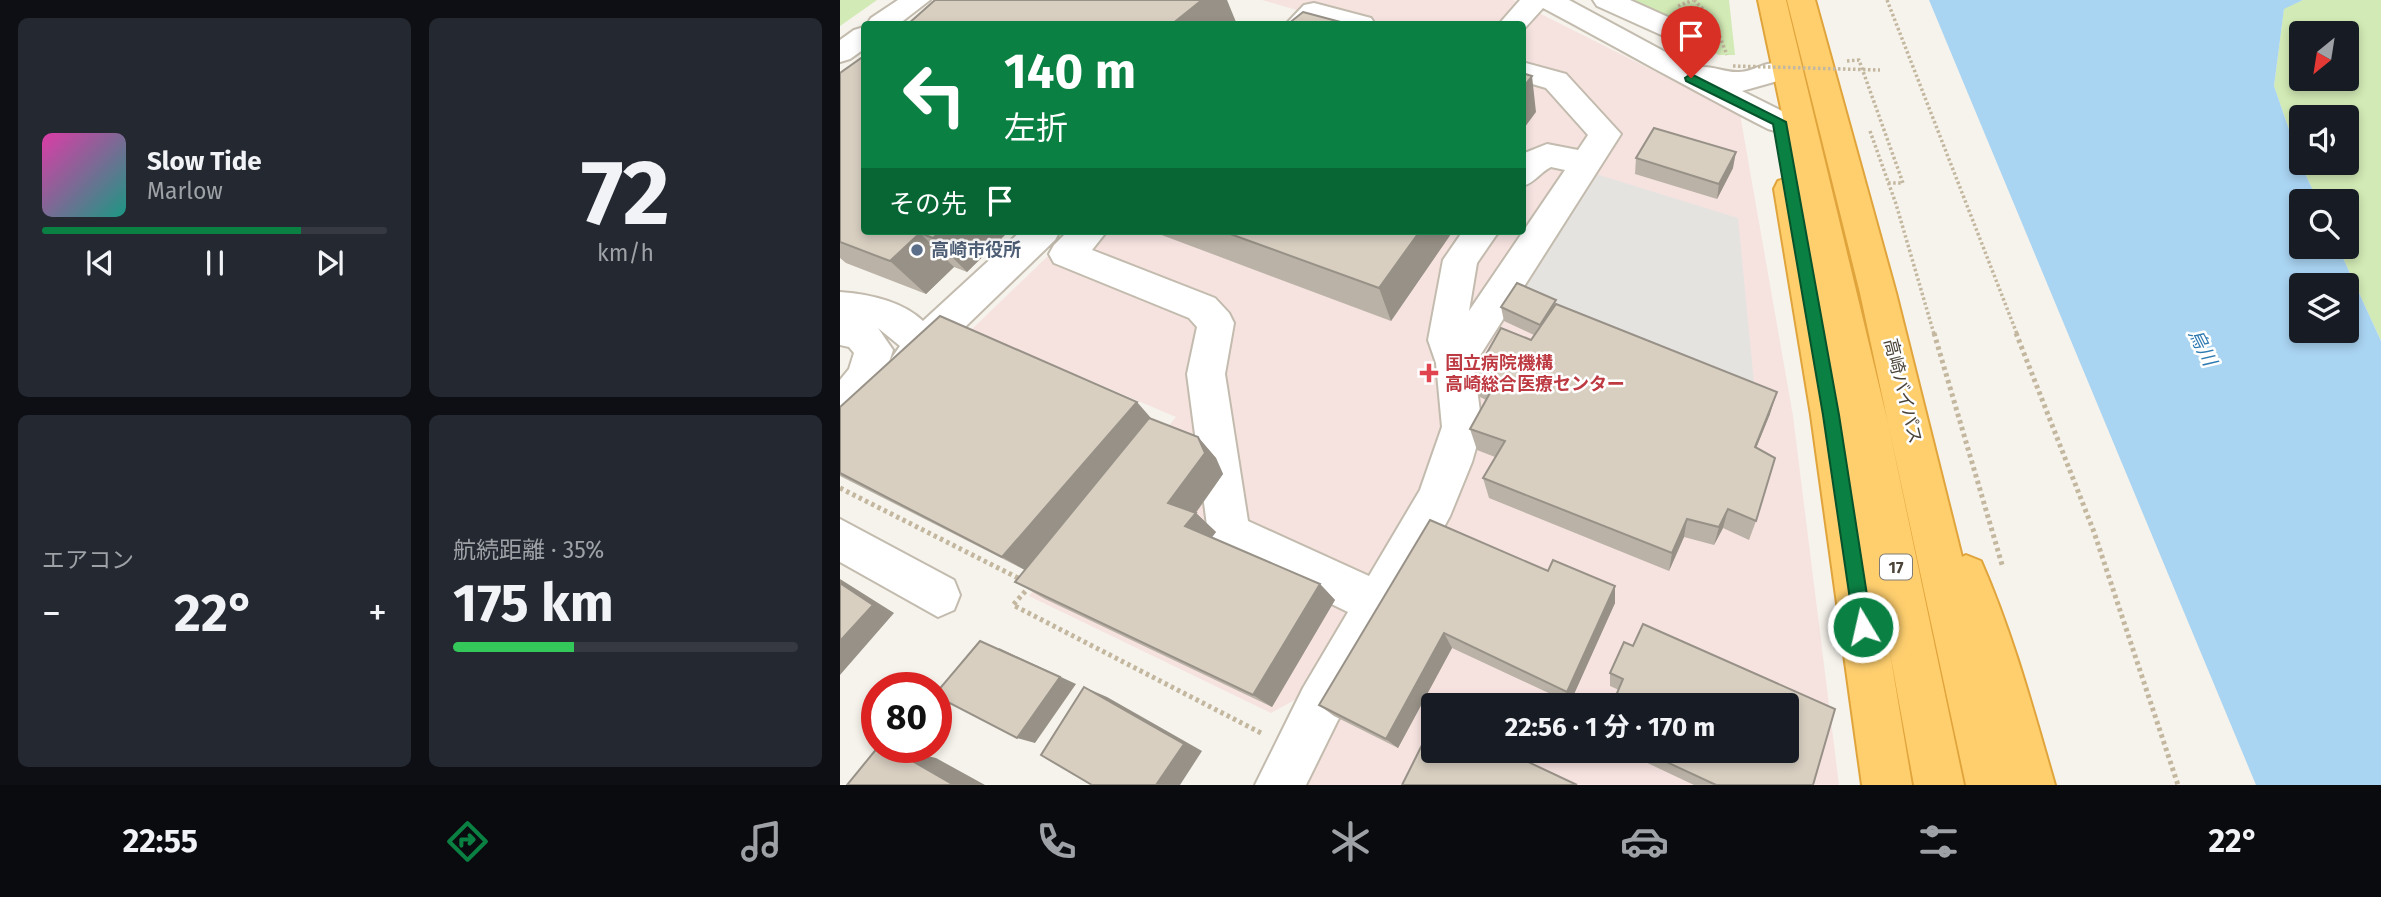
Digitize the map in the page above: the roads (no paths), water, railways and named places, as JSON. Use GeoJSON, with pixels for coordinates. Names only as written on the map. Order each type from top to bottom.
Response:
{"type":"FeatureCollection","features":[{"type":"Feature","properties":{"kind":"highway","name":"17"},"geometry":{"type":"LineString","coordinates":[[1758,0],[1831,415],[1886,785]]}},
{"type":"Feature","properties":{"kind":"highway","name":"17"},"geometry":{"type":"LineString","coordinates":[[1772,0],[1868,423],[1939,785]]}},
{"type":"Feature","properties":{"kind":"highway","name":"高崎バイパス"},"geometry":{"type":"LineString","coordinates":[[1801,0],[1851,179],[1911,423],[1991,785]]}},
{"type":"Feature","properties":{"kind":"highway"},"geometry":{"type":"LineString","coordinates":[[1911,423],[1996,659],[2031,785]]}},
{"type":"Feature","properties":{"kind":"street"},"geometry":{"type":"LineString","coordinates":[[885,21],[916,0]]}},
{"type":"Feature","properties":{"kind":"street"},"geometry":{"type":"LineString","coordinates":[[1516,21],[1535,0]]}},
{"type":"Feature","properties":{"kind":"street"},"geometry":{"type":"LineString","coordinates":[[1548,0],[1653,54],[1672,68],[1779,122]]}},
{"type":"Feature","properties":{"kind":"street"},"geometry":{"type":"LineString","coordinates":[[1607,0],[1678,32]]}},
{"type":"Feature","properties":{"kind":"street"},"geometry":{"type":"LineString","coordinates":[[1303,21],[1314,11],[1351,21]]}},
{"type":"Feature","properties":{"kind":"street"},"geometry":{"type":"LineString","coordinates":[[840,53],[861,38]]}},
{"type":"Feature","properties":{"kind":"street"},"geometry":{"type":"LineString","coordinates":[[1653,54],[1678,61],[1725,83],[1752,80],[1772,71]]}},
{"type":"Feature","properties":{"kind":"street"},"geometry":{"type":"LineString","coordinates":[[1455,363],[1605,134],[1556,81],[1526,72]]}},
{"type":"Feature","properties":{"kind":"street"},"geometry":{"type":"LineString","coordinates":[[1526,170],[1530,164],[1547,155],[1585,163]]}},
{"type":"Feature","properties":{"kind":"street"},"geometry":{"type":"LineString","coordinates":[[840,440],[848,436],[883,400],[921,346],[1039,235]]}},
{"type":"Feature","properties":{"kind":"street"},"geometry":{"type":"LineString","coordinates":[[1086,235],[1066,254],[1202,308],[1216,323],[1206,374],[1229,533],[1378,603]]}},
{"type":"Feature","properties":{"kind":"street"},"geometry":{"type":"LineString","coordinates":[[1280,785],[1320,705],[1435,502],[1452,462],[1462,426],[1455,363],[1446,340],[1460,260],[1479,235]]}},
{"type":"Feature","properties":{"kind":"street"},"geometry":{"type":"LineString","coordinates":[[840,306],[863,306],[896,321],[915,334],[921,346]]}},
{"type":"Feature","properties":{"kind":"street"},"geometry":{"type":"LineString","coordinates":[[840,330],[861,335],[874,350],[866,377],[849,397]]}},
{"type":"Feature","properties":{"kind":"street"},"geometry":{"type":"LineString","coordinates":[[840,539],[938,595]]}},
{"type":"Feature","properties":{"kind":"water","name":"烏川"},"geometry":{"type":"Polygon","coordinates":[[[1929,0],[2303,0],[2284,9],[2274,86],[2289,129],[2289,175],[2306,175],[2312,189],[2289,189],[2289,259],[2343,259],[2350,273],[2289,273],[2289,343],[2359,343],[2359,293],[2381,341],[2381,785],[2256,785],[1929,0]]]}},
{"type":"Feature","properties":{"kind":"place","name":"高崎市役所"},"geometry":{"type":"Point","coordinates":[917,250]}},
{"type":"Feature","properties":{"kind":"place","name":"国立病院機構 高崎総合医療センター"},"geometry":{"type":"Point","coordinates":[1429,373]}}]}
